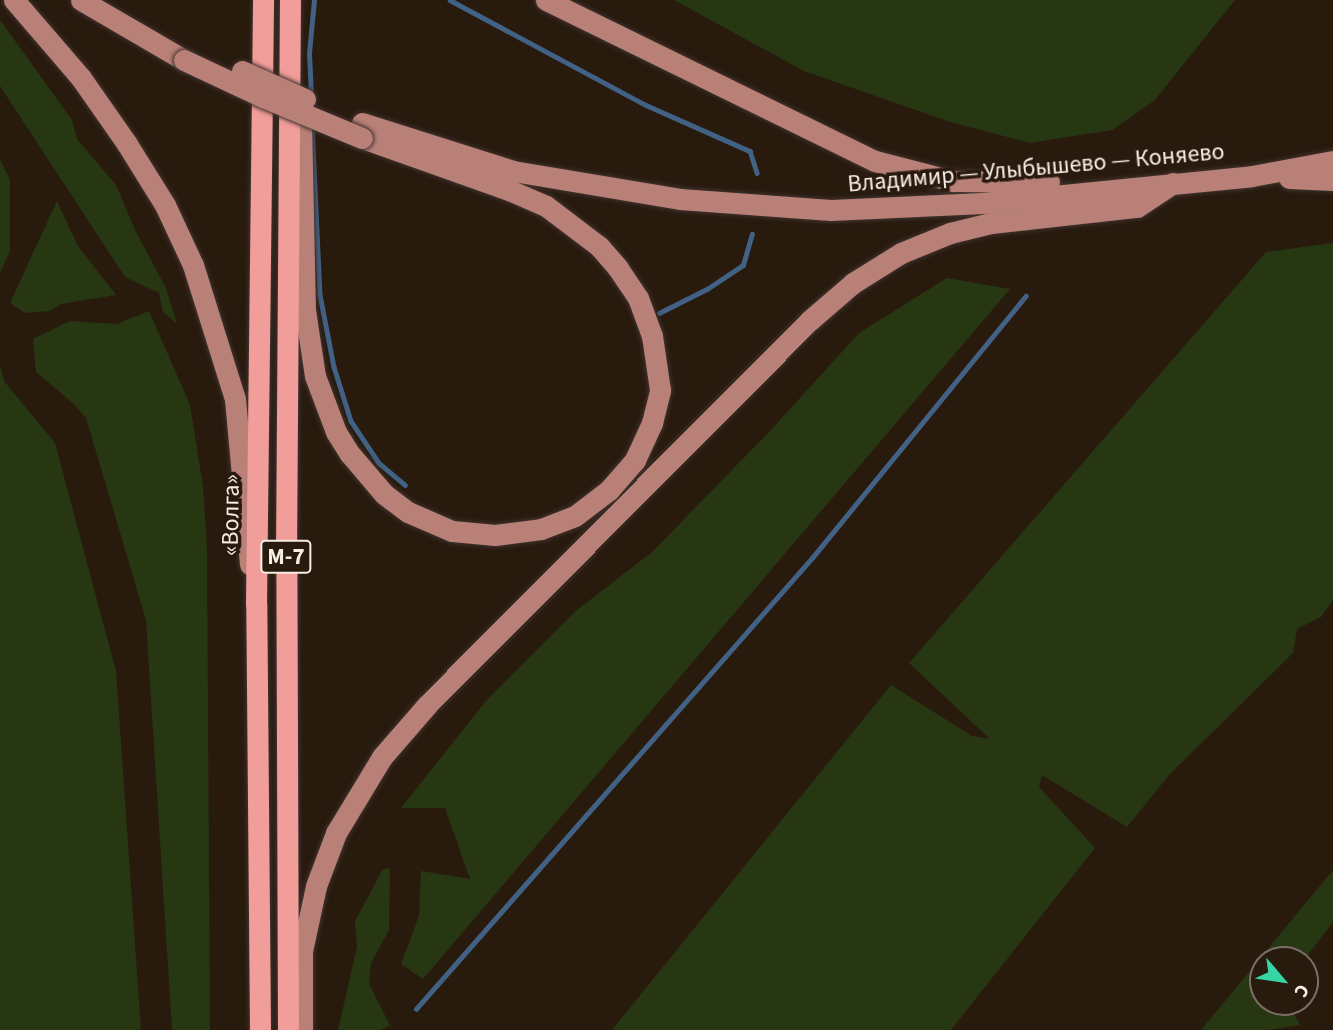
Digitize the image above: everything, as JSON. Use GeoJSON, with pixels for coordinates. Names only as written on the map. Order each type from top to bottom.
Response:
{"type":"FeatureCollection","features":[{"type":"Feature","properties":{"kind":"highway","name":"«Волга»"},"geometry":{"type":"LineString","coordinates":[[260,1030],[256,603],[263,0]]}},
{"type":"Feature","properties":{"kind":"highway","name":"М-7"},"geometry":{"type":"LineString","coordinates":[[288,1030],[286,542],[290,0]]}},
{"type":"Feature","properties":{"kind":"main road"},"geometry":{"type":"LineString","coordinates":[[14,0],[81,78],[127,144],[165,205],[193,265],[235,398],[241,437],[245,528],[256,603]]}},
{"type":"Feature","properties":{"kind":"main road"},"geometry":{"type":"LineString","coordinates":[[81,0],[186,52]]}},
{"type":"Feature","properties":{"kind":"main road","name":"Владимир — Улыбышево — Коняево"},"geometry":{"type":"LineString","coordinates":[[106,0],[186,52],[362,130],[513,172],[680,199],[831,210],[983,203],[1252,176],[1333,161]]}},
{"type":"Feature","properties":{"kind":"main road"},"geometry":{"type":"LineString","coordinates":[[546,0],[875,161],[953,181],[1022,184],[1092,180],[1173,183]]}},
{"type":"Feature","properties":{"kind":"main road"},"geometry":{"type":"LineString","coordinates":[[289,84],[300,121],[305,310],[315,376],[336,432],[350,454],[384,494],[408,512],[452,531],[495,535],[541,529],[575,516],[609,490],[635,460],[652,423],[660,390],[652,336],[638,298],[600,247],[546,206],[362,130]]}},
{"type":"Feature","properties":{"kind":"main road","name":"Владимир — Улыбышево — Коняево"},"geometry":{"type":"LineString","coordinates":[[1252,176],[1333,180]]}},
{"type":"Feature","properties":{"kind":"main road"},"geometry":{"type":"LineString","coordinates":[[302,1030],[303,951],[316,886],[336,833],[382,757],[428,704],[809,321],[862,277],[901,253],[950,233],[991,223],[1137,206],[1173,183]]}},
{"type":"Feature","properties":{"kind":"green space"},"geometry":{"type":"Polygon","coordinates":[[[674,0],[1235,0],[1154,101],[1112,130],[1030,143],[950,122],[804,71],[674,0]]]}},
{"type":"Feature","properties":{"kind":"green space"},"geometry":{"type":"Polygon","coordinates":[[[0,20],[72,120],[77,139],[116,185],[136,232],[166,288],[177,324],[163,312],[159,293],[125,277],[0,86],[0,20]]]}},
{"type":"Feature","properties":{"kind":"green space"},"geometry":{"type":"Polygon","coordinates":[[[0,159],[10,180],[10,251],[0,273],[0,159]]]}},
{"type":"Feature","properties":{"kind":"green space"},"geometry":{"type":"Polygon","coordinates":[[[57,201],[78,246],[116,295],[61,304],[50,311],[25,313],[10,303],[57,201]]]}},
{"type":"Feature","properties":{"kind":"green space"},"geometry":{"type":"Polygon","coordinates":[[[1333,243],[1333,600],[1321,617],[1297,629],[1293,653],[1169,775],[1127,827],[1042,775],[1039,787],[1095,848],[951,1030],[612,1030],[891,685],[972,736],[990,739],[909,663],[1266,252],[1333,243]]]}},
{"type":"Feature","properties":{"kind":"green space"},"geometry":{"type":"Polygon","coordinates":[[[947,278],[1010,289],[423,979],[401,964],[419,916],[421,871],[470,879],[445,808],[401,808],[485,702],[577,610],[652,552],[771,430],[859,333],[947,278]]]}},
{"type":"Feature","properties":{"kind":"green space"},"geometry":{"type":"Polygon","coordinates":[[[149,311],[190,405],[203,486],[207,548],[210,1030],[172,1030],[146,620],[86,418],[74,404],[36,372],[33,339],[70,321],[117,324],[149,311]]]}},
{"type":"Feature","properties":{"kind":"green space"},"geometry":{"type":"Polygon","coordinates":[[[0,365],[4,381],[55,443],[116,671],[141,1030],[0,1030],[0,365]]]}},
{"type":"Feature","properties":{"kind":"green space"},"geometry":{"type":"Polygon","coordinates":[[[390,868],[389,930],[371,963],[369,984],[390,1025],[381,1030],[338,1030],[357,947],[355,921],[383,869],[390,868]]]}},
{"type":"Feature","properties":{"kind":"green space"},"geometry":{"type":"Polygon","coordinates":[[[1333,870],[1333,922],[1315,946],[1270,946],[1333,870]]]}},
{"type":"Feature","properties":{"kind":"green space"},"geometry":{"type":"Polygon","coordinates":[[[1249,972],[1249,1016],[1295,1016],[1300,1025],[1268,1030],[1201,1030],[1249,972]]]}},
{"type":"Feature","properties":{"kind":"waterway"},"geometry":{"type":"LineString","coordinates":[[311,96],[309,53],[314,0]]}},
{"type":"Feature","properties":{"kind":"waterway"},"geometry":{"type":"LineString","coordinates":[[450,0],[646,105],[750,151],[757,173]]}},
{"type":"Feature","properties":{"kind":"waterway"},"geometry":{"type":"LineString","coordinates":[[312,126],[320,295],[334,367],[351,421],[379,463],[405,485]]}},
{"type":"Feature","properties":{"kind":"waterway"},"geometry":{"type":"LineString","coordinates":[[659,313],[707,289],[743,265],[752,234]]}},
{"type":"Feature","properties":{"kind":"waterway"},"geometry":{"type":"LineString","coordinates":[[416,1009],[812,558],[1026,296]]}}]}
